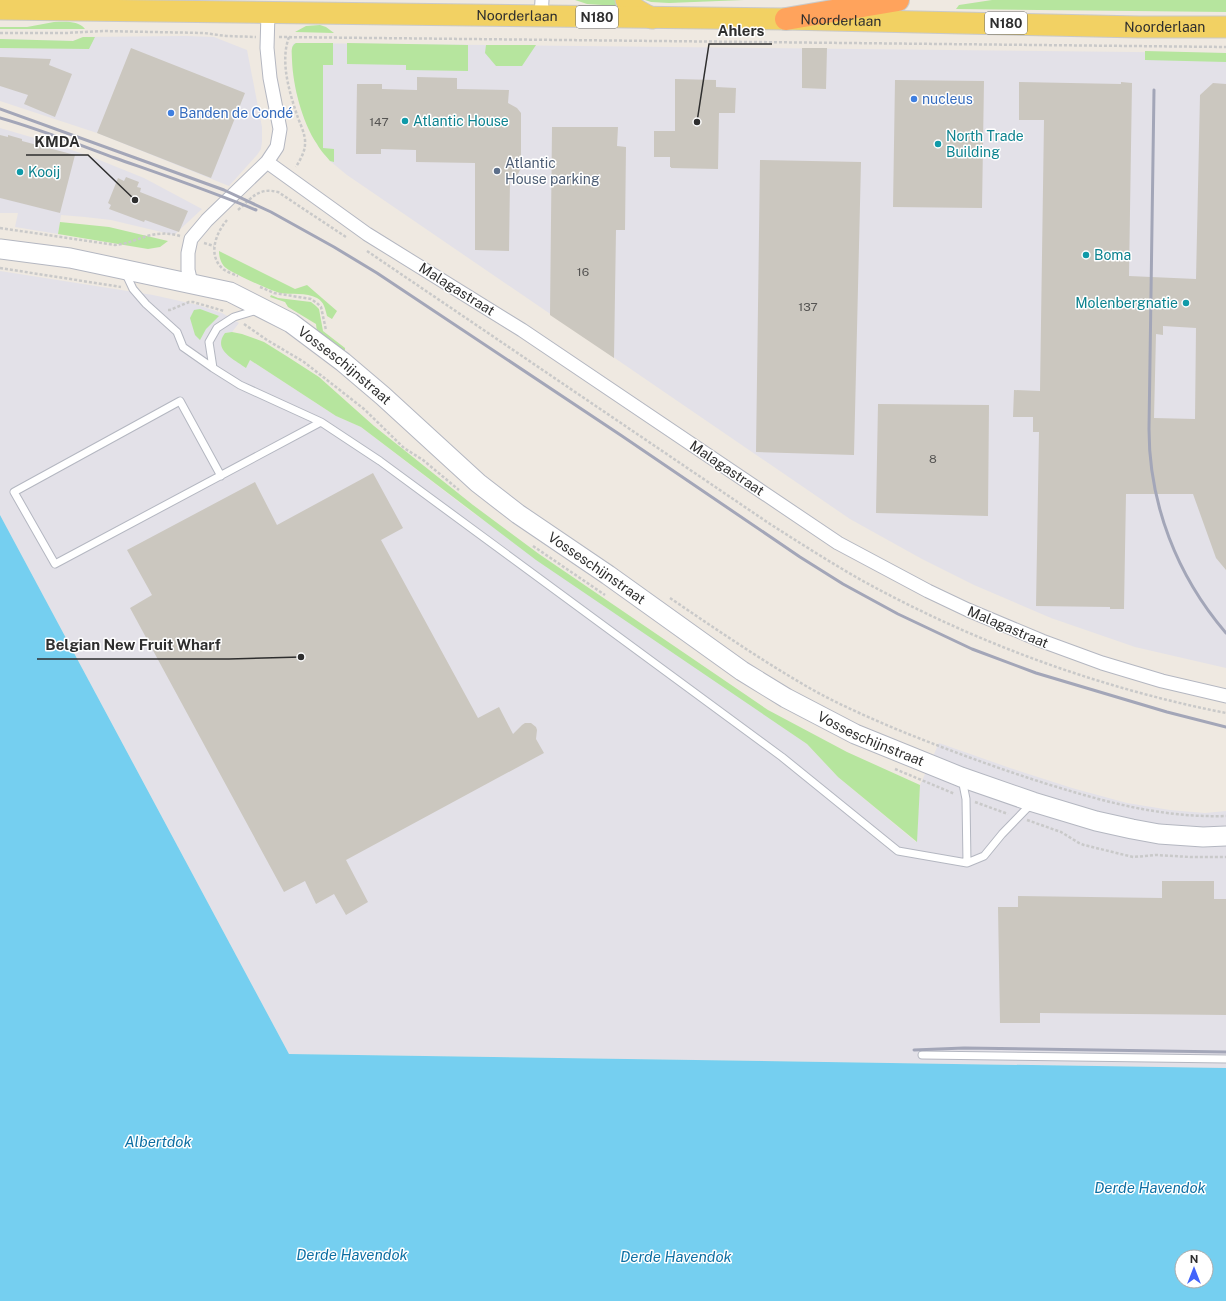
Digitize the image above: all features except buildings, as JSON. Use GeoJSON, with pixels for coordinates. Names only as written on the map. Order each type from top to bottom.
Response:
{"type":"FeatureCollection","features":[{"type":"Feature","properties":{"kind":"highway"},"geometry":{"type":"LineString","coordinates":[[786,19],[898,0]]}},
{"type":"Feature","properties":{"kind":"main road"},"geometry":{"type":"LineString","coordinates":[[626,0],[642,13],[653,18]]}},
{"type":"Feature","properties":{"kind":"main road","name":"Noorderlaan"},"geometry":{"type":"LineString","coordinates":[[7,6],[268,13],[542,8],[653,18],[786,19],[1139,27],[1226,27]]}},
{"type":"Feature","properties":{"kind":"street"},"geometry":{"type":"LineString","coordinates":[[190,283],[188,253],[191,239],[266,162],[277,147],[280,129],[270,78],[267,48],[268,13]]}},
{"type":"Feature","properties":{"kind":"street","name":"Malagastraat"},"geometry":{"type":"LineString","coordinates":[[266,162],[368,234],[522,330],[838,543],[942,598],[1063,650],[1162,680],[1226,696]]}},
{"type":"Feature","properties":{"kind":"street","name":"Vosseschijnstraat"},"geometry":{"type":"LineString","coordinates":[[0,249],[70,258],[124,268],[230,292],[291,323],[343,362],[383,396],[478,483],[518,514],[742,671],[786,698],[855,734],[961,777],[1033,802],[1096,821],[1159,834],[1203,837],[1226,836]]}},
{"type":"Feature","properties":{"kind":"lane"},"geometry":{"type":"LineString","coordinates":[[124,268],[133,289],[146,304],[177,332],[183,347],[240,385],[321,422],[386,466],[782,757],[898,851],[967,863],[984,856],[1002,834],[1033,802]]}},
{"type":"Feature","properties":{"kind":"lane"},"geometry":{"type":"LineString","coordinates":[[213,368],[209,342],[217,328],[234,317],[262,308]]}},
{"type":"Feature","properties":{"kind":"lane"},"geometry":{"type":"LineString","coordinates":[[221,476],[180,401],[14,492],[55,564],[221,476],[321,422]]}},
{"type":"Feature","properties":{"kind":"lane"},"geometry":{"type":"LineString","coordinates":[[961,777],[966,799],[967,863]]}},
{"type":"Feature","properties":{"kind":"lane"},"geometry":{"type":"LineString","coordinates":[[922,1055],[1226,1059]]}},
{"type":"Feature","properties":{"kind":"path"},"geometry":{"type":"LineString","coordinates":[[234,214],[255,194],[271,190],[278,192],[290,178],[303,154],[305,144],[303,130],[288,85],[286,46],[289,37]]}},
{"type":"Feature","properties":{"kind":"path"},"geometry":{"type":"LineString","coordinates":[[507,39],[1226,47]]}},
{"type":"Feature","properties":{"kind":"path"},"geometry":{"type":"LineString","coordinates":[[231,217],[221,227],[216,237],[214,246],[215,254],[218,264],[224,270],[243,279]]}},
{"type":"Feature","properties":{"kind":"path"},"geometry":{"type":"LineString","coordinates":[[0,228],[115,245],[125,244],[158,234],[168,233],[191,239]]}},
{"type":"Feature","properties":{"kind":"path"},"geometry":{"type":"LineString","coordinates":[[0,268],[133,289]]}},
{"type":"Feature","properties":{"kind":"path"},"geometry":{"type":"LineString","coordinates":[[255,285],[274,294],[310,299],[318,303],[321,307],[326,330],[331,334]]}},
{"type":"Feature","properties":{"kind":"path"},"geometry":{"type":"LineString","coordinates":[[163,308],[170,310],[189,302],[193,302],[221,310]]}},
{"type":"Feature","properties":{"kind":"path"},"geometry":{"type":"LineString","coordinates":[[667,596],[735,642],[813,690],[845,707],[935,745],[976,761],[1117,804],[1180,816],[1226,816]]}},
{"type":"Feature","properties":{"kind":"shaded area"},"geometry":{"type":"Polygon","coordinates":[[[83,37],[214,37],[247,50],[262,127],[261,149],[229,186],[97,133],[0,101],[0,39],[73,41],[83,37]]]}},
{"type":"Feature","properties":{"kind":"shaded area"},"geometry":{"type":"Polygon","coordinates":[[[293,44],[1226,53],[1226,668],[1135,647],[1051,618],[974,585],[922,559],[850,519],[347,175],[330,161],[317,144],[305,119],[296,91],[292,48],[293,44]]]}},
{"type":"Feature","properties":{"kind":"shaded area"},"geometry":{"type":"Polygon","coordinates":[[[0,128],[92,157],[144,178],[202,209],[174,235],[111,220],[61,215],[58,234],[15,227],[18,213],[0,213],[0,128]]]}},
{"type":"Feature","properties":{"kind":"shaded area"},"geometry":{"type":"Polygon","coordinates":[[[0,271],[153,295],[198,305],[222,313],[239,323],[232,332],[225,333],[246,367],[250,360],[336,416],[361,427],[469,510],[807,744],[838,777],[916,842],[920,785],[939,743],[1072,788],[1127,803],[1170,810],[1205,813],[1226,811],[1226,1068],[289,1054],[0,515],[0,271]]]}},
{"type":"Feature","properties":{"kind":"green space"},"geometry":{"type":"Polygon","coordinates":[[[575,0],[618,0],[620,4],[618,6],[587,4],[575,0]]]}},
{"type":"Feature","properties":{"kind":"green space"},"geometry":{"type":"Polygon","coordinates":[[[645,0],[744,0],[669,3],[651,2],[645,0]]]}},
{"type":"Feature","properties":{"kind":"green space"},"geometry":{"type":"Polygon","coordinates":[[[992,0],[1226,0],[1226,12],[956,9],[959,5],[992,0]]]}},
{"type":"Feature","properties":{"kind":"green space"},"geometry":{"type":"Polygon","coordinates":[[[54,22],[75,23],[79,24],[85,29],[0,29],[0,27],[27,27],[54,22]]]}},
{"type":"Feature","properties":{"kind":"green space"},"geometry":{"type":"Polygon","coordinates":[[[320,25],[326,27],[334,33],[295,32],[306,26],[320,25]]]}},
{"type":"Feature","properties":{"kind":"green space"},"geometry":{"type":"Polygon","coordinates":[[[83,37],[95,37],[89,49],[0,48],[0,39],[73,41],[83,37]]]}},
{"type":"Feature","properties":{"kind":"green space"},"geometry":{"type":"Polygon","coordinates":[[[333,43],[333,65],[323,65],[323,148],[334,149],[334,162],[330,161],[321,151],[307,125],[299,104],[294,81],[292,50],[294,44],[333,43]]]}},
{"type":"Feature","properties":{"kind":"green space"},"geometry":{"type":"Polygon","coordinates":[[[347,43],[468,45],[468,71],[406,70],[406,65],[347,64],[347,43]]]}},
{"type":"Feature","properties":{"kind":"green space"},"geometry":{"type":"Polygon","coordinates":[[[486,45],[536,45],[522,66],[496,66],[485,53],[486,45]]]}},
{"type":"Feature","properties":{"kind":"green space"},"geometry":{"type":"Polygon","coordinates":[[[1145,51],[1226,53],[1226,62],[1145,60],[1145,51]]]}},
{"type":"Feature","properties":{"kind":"green space"},"geometry":{"type":"Polygon","coordinates":[[[60,222],[109,227],[168,241],[160,247],[148,249],[58,234],[60,222]]]}},
{"type":"Feature","properties":{"kind":"green space"},"geometry":{"type":"Polygon","coordinates":[[[219,251],[295,289],[307,285],[337,311],[332,319],[327,316],[323,303],[313,296],[275,292],[236,274],[226,268],[223,264],[219,251]]]}},
{"type":"Feature","properties":{"kind":"green space"},"geometry":{"type":"Polygon","coordinates":[[[271,295],[278,298],[311,302],[319,309],[323,331],[345,348],[345,352],[317,332],[316,324],[288,307],[285,302],[270,297],[271,295]]]}},
{"type":"Feature","properties":{"kind":"green space"},"geometry":{"type":"Polygon","coordinates":[[[200,309],[219,316],[206,329],[200,340],[195,335],[190,318],[194,310],[200,309]]]}},
{"type":"Feature","properties":{"kind":"green space"},"geometry":{"type":"Polygon","coordinates":[[[232,332],[264,342],[319,377],[374,426],[473,505],[539,554],[768,710],[847,752],[920,785],[917,842],[838,777],[807,744],[536,560],[361,427],[336,416],[250,360],[246,368],[226,354],[221,344],[222,339],[225,333],[232,332]]]}},
{"type":"Feature","properties":{"kind":"water","name":"Albertdok"},"geometry":{"type":"Polygon","coordinates":[[[0,515],[289,1054],[1226,1068],[1226,1301],[0,1301],[0,515]]]}},
{"type":"Feature","properties":{"kind":"railway"},"geometry":{"type":"LineString","coordinates":[[1154,90],[1149,429],[1150,457],[1160,511],[1169,538],[1193,588],[1226,633]]}},
{"type":"Feature","properties":{"kind":"railway"},"geometry":{"type":"LineString","coordinates":[[0,109],[224,190],[271,212],[334,247],[377,273],[622,436],[800,557],[843,584],[898,614],[972,649],[1036,673],[1167,712],[1226,727]]}},
{"type":"Feature","properties":{"kind":"railway"},"geometry":{"type":"LineString","coordinates":[[0,118],[58,137],[256,210]]}},
{"type":"Feature","properties":{"kind":"railway"},"geometry":{"type":"LineString","coordinates":[[914,1050],[964,1048],[1226,1052]]}},
{"type":"Feature","properties":{"kind":"place","name":"nucleus"},"geometry":{"type":"Point","coordinates":[914,99]}},
{"type":"Feature","properties":{"kind":"place","name":"Banden de Condé"},"geometry":{"type":"Point","coordinates":[171,113]}},
{"type":"Feature","properties":{"kind":"place","name":"Atlantic House"},"geometry":{"type":"Point","coordinates":[405,121]}},
{"type":"Feature","properties":{"kind":"place","name":"Ahlers"},"geometry":{"type":"Point","coordinates":[697,122]}},
{"type":"Feature","properties":{"kind":"place","name":"North Trade Building"},"geometry":{"type":"Point","coordinates":[938,144]}},
{"type":"Feature","properties":{"kind":"place","name":"Atlantic House parking"},"geometry":{"type":"Point","coordinates":[497,171]}},
{"type":"Feature","properties":{"kind":"place","name":"Kooij"},"geometry":{"type":"Point","coordinates":[20,172]}},
{"type":"Feature","properties":{"kind":"place","name":"KMDA"},"geometry":{"type":"Point","coordinates":[135,200]}},
{"type":"Feature","properties":{"kind":"place","name":"Boma"},"geometry":{"type":"Point","coordinates":[1086,255]}},
{"type":"Feature","properties":{"kind":"place","name":"Molenbergnatie"},"geometry":{"type":"Point","coordinates":[1186,303]}},
{"type":"Feature","properties":{"kind":"place","name":"Belgian New Fruit Wharf"},"geometry":{"type":"Point","coordinates":[301,657]}},
{"type":"Feature","properties":{"kind":"water label","name":"Derde Havendok"},"geometry":{"type":"Point","coordinates":[1150,1188]}},
{"type":"Feature","properties":{"kind":"water label","name":"Derde Havendok"},"geometry":{"type":"Point","coordinates":[352,1255]}},
{"type":"Feature","properties":{"kind":"water label","name":"Derde Havendok"},"geometry":{"type":"Point","coordinates":[676,1257]}}]}
